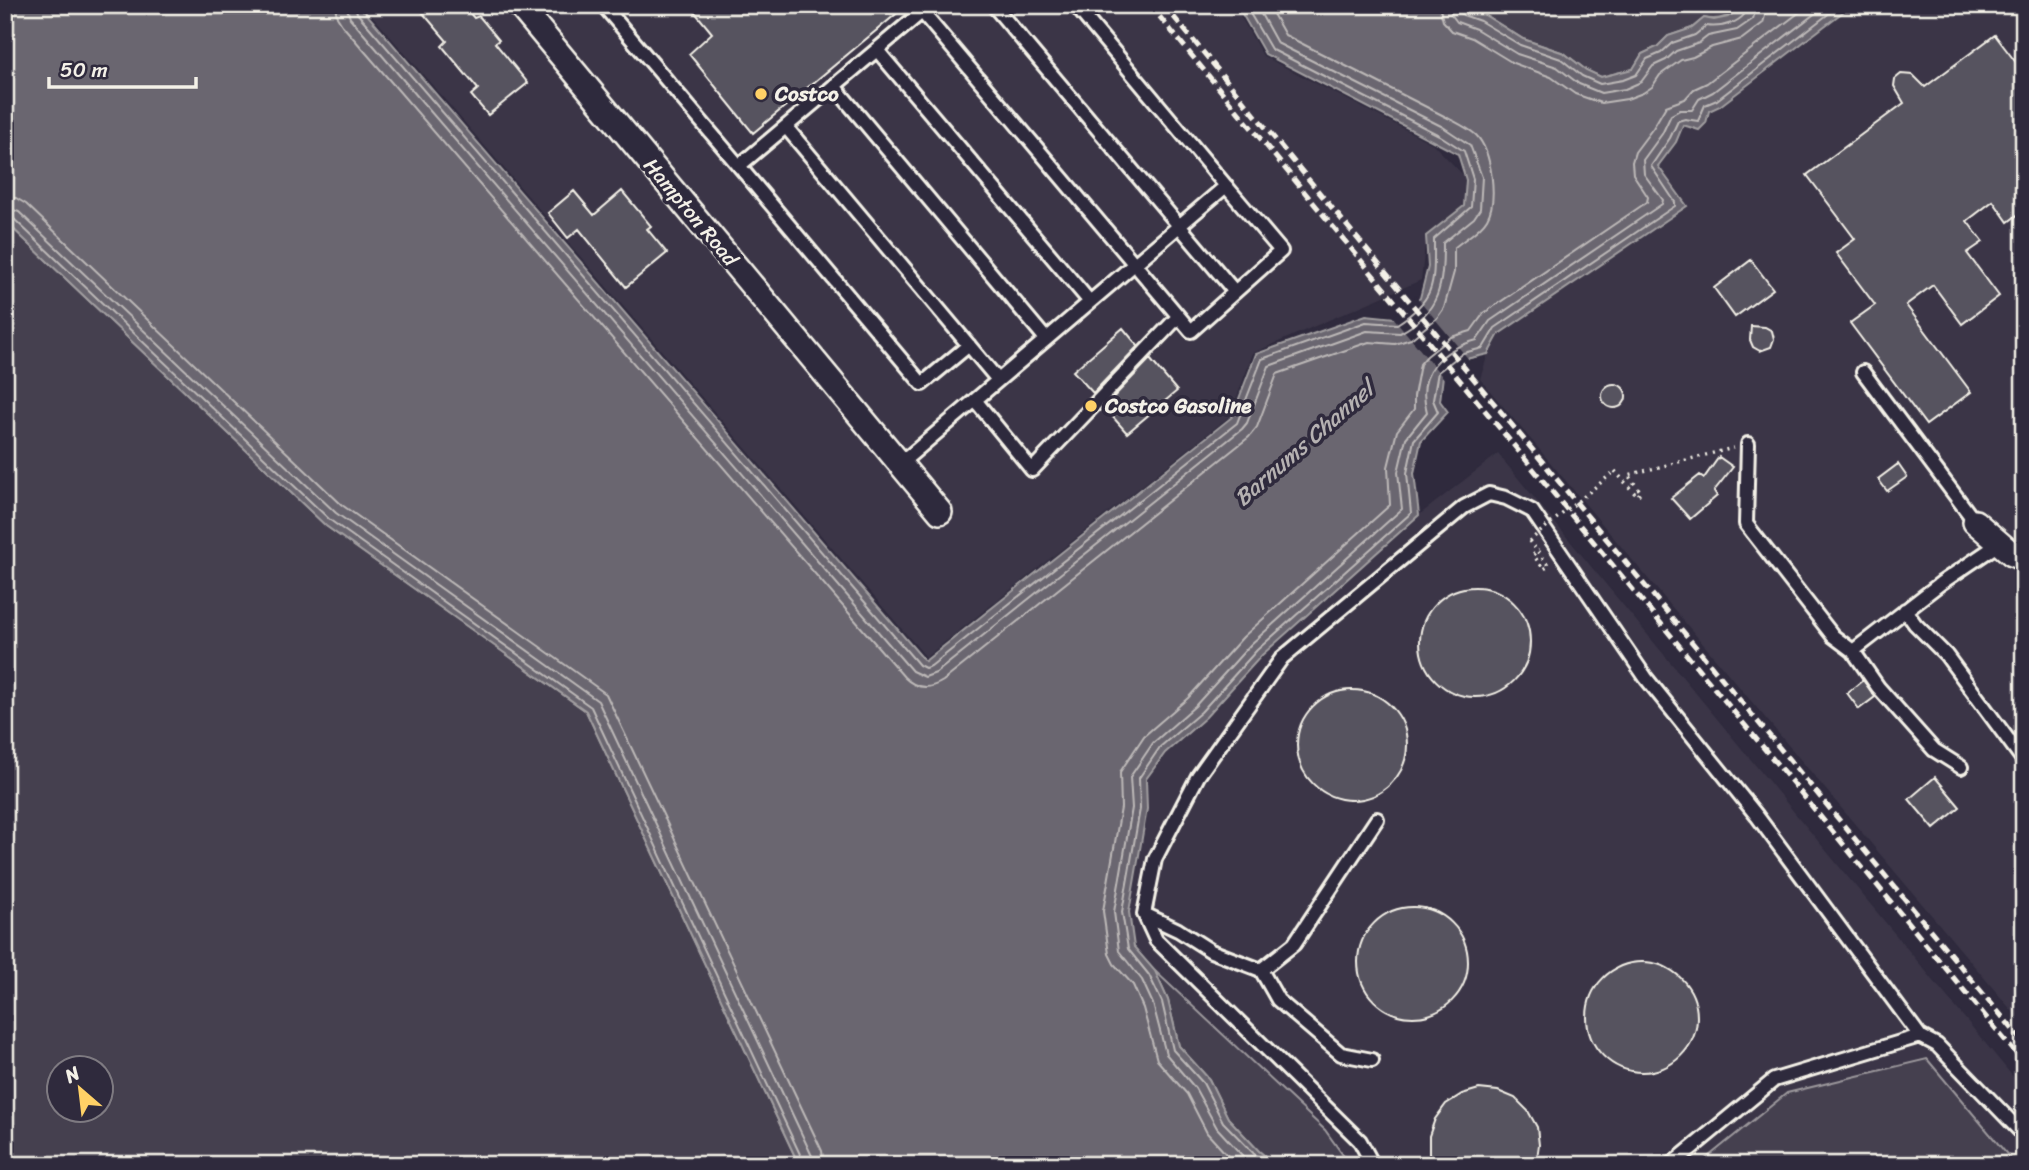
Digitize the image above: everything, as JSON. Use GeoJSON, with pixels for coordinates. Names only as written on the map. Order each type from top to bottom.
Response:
{"type":"FeatureCollection","features":[{"type":"Feature","properties":{"kind":"street","name":"Hampton Road"},"geometry":{"type":"LineString","coordinates":[[519,5],[940,512]]}},
{"type":"Feature","properties":{"kind":"street"},"geometry":{"type":"LineString","coordinates":[[1975,523],[2023,559]]}},
{"type":"Feature","properties":{"kind":"lane"},"geometry":{"type":"LineString","coordinates":[[603,5],[922,384],[969,345]]}},
{"type":"Feature","properties":{"kind":"lane"},"geometry":{"type":"LineString","coordinates":[[993,5],[1235,292]]}},
{"type":"Feature","properties":{"kind":"lane"},"geometry":{"type":"LineString","coordinates":[[739,166],[926,9],[1133,265],[1191,331],[1281,251],[1075,5]]}},
{"type":"Feature","properties":{"kind":"lane"},"geometry":{"type":"LineString","coordinates":[[877,50],[1090,302]]}},
{"type":"Feature","properties":{"kind":"lane"},"geometry":{"type":"LineString","coordinates":[[834,86],[1046,339]]}},
{"type":"Feature","properties":{"kind":"lane"},"geometry":{"type":"LineString","coordinates":[[786,127],[998,380]]}},
{"type":"Feature","properties":{"kind":"lane"},"geometry":{"type":"LineString","coordinates":[[900,464],[1226,186]]}},
{"type":"Feature","properties":{"kind":"lane"},"geometry":{"type":"LineString","coordinates":[[975,400],[1032,470],[1178,317]]}},
{"type":"Feature","properties":{"kind":"lane"},"geometry":{"type":"LineString","coordinates":[[1863,372],[1975,523]]}},
{"type":"Feature","properties":{"kind":"lane"},"geometry":{"type":"LineString","coordinates":[[1748,444],[1746,524],[1833,636],[1853,651],[1878,687],[1934,750],[1961,767]]}},
{"type":"Feature","properties":{"kind":"lane"},"geometry":{"type":"LineString","coordinates":[[1373,1165],[1360,1140],[1156,940],[1144,914],[1155,859],[1198,776],[1282,658],[1464,507],[1489,494],[1506,498],[1532,512],[1646,678],[1757,816],[1920,1036],[1937,1045],[2024,1135]]}},
{"type":"Feature","properties":{"kind":"lane"},"geometry":{"type":"LineString","coordinates":[[1853,651],[1941,583],[2000,543]]}},
{"type":"Feature","properties":{"kind":"lane"},"geometry":{"type":"LineString","coordinates":[[1905,610],[1946,655],[2021,757]]}},
{"type":"Feature","properties":{"kind":"lane"},"geometry":{"type":"LineString","coordinates":[[1261,970],[1294,944],[1377,819]]}},
{"type":"Feature","properties":{"kind":"lane"},"geometry":{"type":"LineString","coordinates":[[1144,914],[1178,930],[1211,951],[1261,970],[1279,1000],[1341,1054],[1372,1060]]}},
{"type":"Feature","properties":{"kind":"lane"},"geometry":{"type":"LineString","coordinates":[[1671,1165],[1774,1080],[1920,1036]]}},
{"type":"Feature","properties":{"kind":"path"},"geometry":{"type":"LineString","coordinates":[[1533,555],[1545,569],[1549,566],[1529,541],[1615,471],[1637,496],[1641,492],[1628,475],[1748,444]]}},
{"type":"Feature","properties":{"kind":"shaded area"},"geometry":{"type":"Polygon","coordinates":[[[363,5],[1234,5],[1263,56],[1433,144],[1466,178],[1464,206],[1426,236],[1421,280],[1253,353],[1230,416],[926,657],[363,5]]]}},
{"type":"Feature","properties":{"kind":"shaded area"},"geometry":{"type":"Polygon","coordinates":[[[1456,5],[1745,5],[1726,17],[1704,18],[1692,28],[1668,36],[1657,47],[1642,54],[1633,69],[1601,77],[1586,70],[1564,53],[1523,39],[1483,14],[1456,5]]]}},
{"type":"Feature","properties":{"kind":"shaded area"},"geometry":{"type":"Polygon","coordinates":[[[1852,5],[2024,5],[2024,1025],[1480,379],[1488,354],[1499,334],[1687,206],[1658,166],[1676,142],[1683,125],[1706,123],[1709,111],[1720,106],[1852,5]]]}},
{"type":"Feature","properties":{"kind":"shaded area"},"geometry":{"type":"Polygon","coordinates":[[[5,221],[326,526],[586,711],[799,1165],[5,1165],[5,221]]]}},
{"type":"Feature","properties":{"kind":"shaded area"},"geometry":{"type":"Polygon","coordinates":[[[1498,454],[2024,1090],[2024,1165],[2016,1165],[1927,1060],[1787,1093],[1698,1165],[1350,1165],[1325,1130],[1155,971],[1134,947],[1129,912],[1147,809],[1145,779],[1165,753],[1206,717],[1262,655],[1419,515],[1498,454]]]}},
{"type":"Feature","properties":{"kind":"shaded area"},"geometry":{"type":"Polygon","coordinates":[[[1155,971],[1325,1130],[1350,1165],[1276,1165],[1259,1151],[1228,1118],[1209,1079],[1179,1046],[1168,1000],[1155,971]]]}},
{"type":"Feature","properties":{"kind":"shaded area"},"geometry":{"type":"Polygon","coordinates":[[[1927,1059],[2016,1165],[1698,1165],[1787,1093],[1927,1059]]]}},
{"type":"Feature","properties":{"kind":"water","name":"Barnums Channel"},"geometry":{"type":"Polygon","coordinates":[[[5,5],[359,5],[925,661],[1232,417],[1256,354],[1366,315],[1395,318],[1420,298],[1428,267],[1426,236],[1464,206],[1466,180],[1458,154],[1265,54],[1237,5],[1456,5],[1483,14],[1523,39],[1564,53],[1586,70],[1601,77],[1633,69],[1642,54],[1657,47],[1668,36],[1692,28],[1704,18],[1714,20],[1728,17],[1745,5],[1852,5],[1720,106],[1709,111],[1706,123],[1699,130],[1683,125],[1676,142],[1658,166],[1687,206],[1499,334],[1488,354],[1466,359],[1443,376],[1440,401],[1448,412],[1421,441],[1414,473],[1419,515],[1262,655],[1206,717],[1165,753],[1146,779],[1147,809],[1129,912],[1134,947],[1155,971],[1168,1000],[1179,1046],[1209,1079],[1228,1118],[1276,1165],[799,1165],[586,711],[326,526],[5,221],[5,5]]]}},
{"type":"Feature","properties":{"kind":"pier"},"geometry":{"type":"Polygon","coordinates":[[[1416,296],[1470,361],[1446,381],[1392,316],[1416,296]]]}},
{"type":"Feature","properties":{"kind":"building"},"geometry":{"type":"Polygon","coordinates":[[[416,5],[463,5],[474,18],[479,16],[499,40],[495,43],[528,83],[488,115],[471,95],[478,89],[442,46],[447,41],[416,5]]]}},
{"type":"Feature","properties":{"kind":"building","name":"Costco"},"geometry":{"type":"Polygon","coordinates":[[[689,5],[907,5],[753,133],[689,54],[712,33],[689,5]]]}},
{"type":"Feature","properties":{"kind":"building"},"geometry":{"type":"Polygon","coordinates":[[[1995,35],[2024,73],[2024,210],[2008,222],[1993,201],[1967,221],[1983,242],[1967,253],[1999,296],[1962,324],[1933,285],[1906,305],[1971,392],[1926,425],[1850,323],[1875,305],[1836,253],[1855,239],[1807,175],[1904,103],[1894,86],[1895,79],[1901,74],[1913,75],[1925,87],[1995,35]]]}},
{"type":"Feature","properties":{"kind":"building"},"geometry":{"type":"Polygon","coordinates":[[[574,191],[594,215],[622,191],[651,226],[647,229],[667,253],[626,287],[579,229],[568,238],[548,213],[574,191]]]}},
{"type":"Feature","properties":{"kind":"building"},"geometry":{"type":"Polygon","coordinates":[[[1751,260],[1773,289],[1735,317],[1714,288],[1751,260]]]}},
{"type":"Feature","properties":{"kind":"building"},"geometry":{"type":"Polygon","coordinates":[[[1751,326],[1765,327],[1772,331],[1774,339],[1771,347],[1760,351],[1753,347],[1750,340],[1751,326]]]}},
{"type":"Feature","properties":{"kind":"building"},"geometry":{"type":"Polygon","coordinates":[[[1123,328],[1138,346],[1093,393],[1073,371],[1123,328]]]}},
{"type":"Feature","properties":{"kind":"building"},"geometry":{"type":"Polygon","coordinates":[[[1150,359],[1177,391],[1127,433],[1104,407],[1150,359]]]}},
{"type":"Feature","properties":{"kind":"building"},"geometry":{"type":"Polygon","coordinates":[[[1614,384],[1623,387],[1626,396],[1623,405],[1614,408],[1605,405],[1602,396],[1605,387],[1614,384]]]}},
{"type":"Feature","properties":{"kind":"building"},"geometry":{"type":"Polygon","coordinates":[[[1719,457],[1733,467],[1714,491],[1717,496],[1690,519],[1671,498],[1700,475],[1704,478],[1719,457]]]}},
{"type":"Feature","properties":{"kind":"building"},"geometry":{"type":"Polygon","coordinates":[[[1898,464],[1907,477],[1887,491],[1878,479],[1898,464]]]}},
{"type":"Feature","properties":{"kind":"building"},"geometry":{"type":"Polygon","coordinates":[[[1475,587],[1496,591],[1514,603],[1526,621],[1530,642],[1526,663],[1514,681],[1496,693],[1475,697],[1454,693],[1436,681],[1424,663],[1420,642],[1424,621],[1436,603],[1454,591],[1475,587]]]}},
{"type":"Feature","properties":{"kind":"building"},"geometry":{"type":"Polygon","coordinates":[[[1863,680],[1875,697],[1859,709],[1847,693],[1863,680]]]}},
{"type":"Feature","properties":{"kind":"building"},"geometry":{"type":"Polygon","coordinates":[[[1352,690],[1373,694],[1391,706],[1403,724],[1407,745],[1403,766],[1391,784],[1373,796],[1352,800],[1331,796],[1313,784],[1301,766],[1297,745],[1301,724],[1313,706],[1331,694],[1352,690]]]}},
{"type":"Feature","properties":{"kind":"building"},"geometry":{"type":"Polygon","coordinates":[[[1935,777],[1960,807],[1934,829],[1909,799],[1935,777]]]}},
{"type":"Feature","properties":{"kind":"building"},"geometry":{"type":"Polygon","coordinates":[[[1413,907],[1434,911],[1452,923],[1464,941],[1468,962],[1464,983],[1452,1001],[1434,1013],[1413,1017],[1392,1013],[1374,1001],[1362,983],[1358,962],[1362,941],[1374,923],[1392,911],[1413,907]]]}},
{"type":"Feature","properties":{"kind":"building"},"geometry":{"type":"Polygon","coordinates":[[[1642,962],[1663,966],[1681,978],[1693,996],[1697,1017],[1693,1038],[1681,1056],[1663,1068],[1642,1072],[1621,1068],[1603,1056],[1591,1038],[1587,1017],[1591,996],[1603,978],[1621,966],[1642,962]]]}},
{"type":"Feature","properties":{"kind":"building"},"geometry":{"type":"Polygon","coordinates":[[[1479,1089],[1498,1091],[1515,1098],[1528,1111],[1537,1127],[1539,1145],[1536,1165],[1433,1165],[1429,1154],[1429,1136],[1435,1119],[1446,1104],[1462,1094],[1479,1089]]]}},
{"type":"Feature","properties":{"kind":"railway"},"geometry":{"type":"LineString","coordinates":[[1150,5],[2024,1063]]}},
{"type":"Feature","properties":{"kind":"railway"},"geometry":{"type":"LineString","coordinates":[[1164,5],[2024,1043]]}},
{"type":"Feature","properties":{"kind":"place","name":"Costco"},"geometry":{"type":"Point","coordinates":[761,94]}},
{"type":"Feature","properties":{"kind":"place","name":"Costco Gasoline"},"geometry":{"type":"Point","coordinates":[1091,406]}}]}
